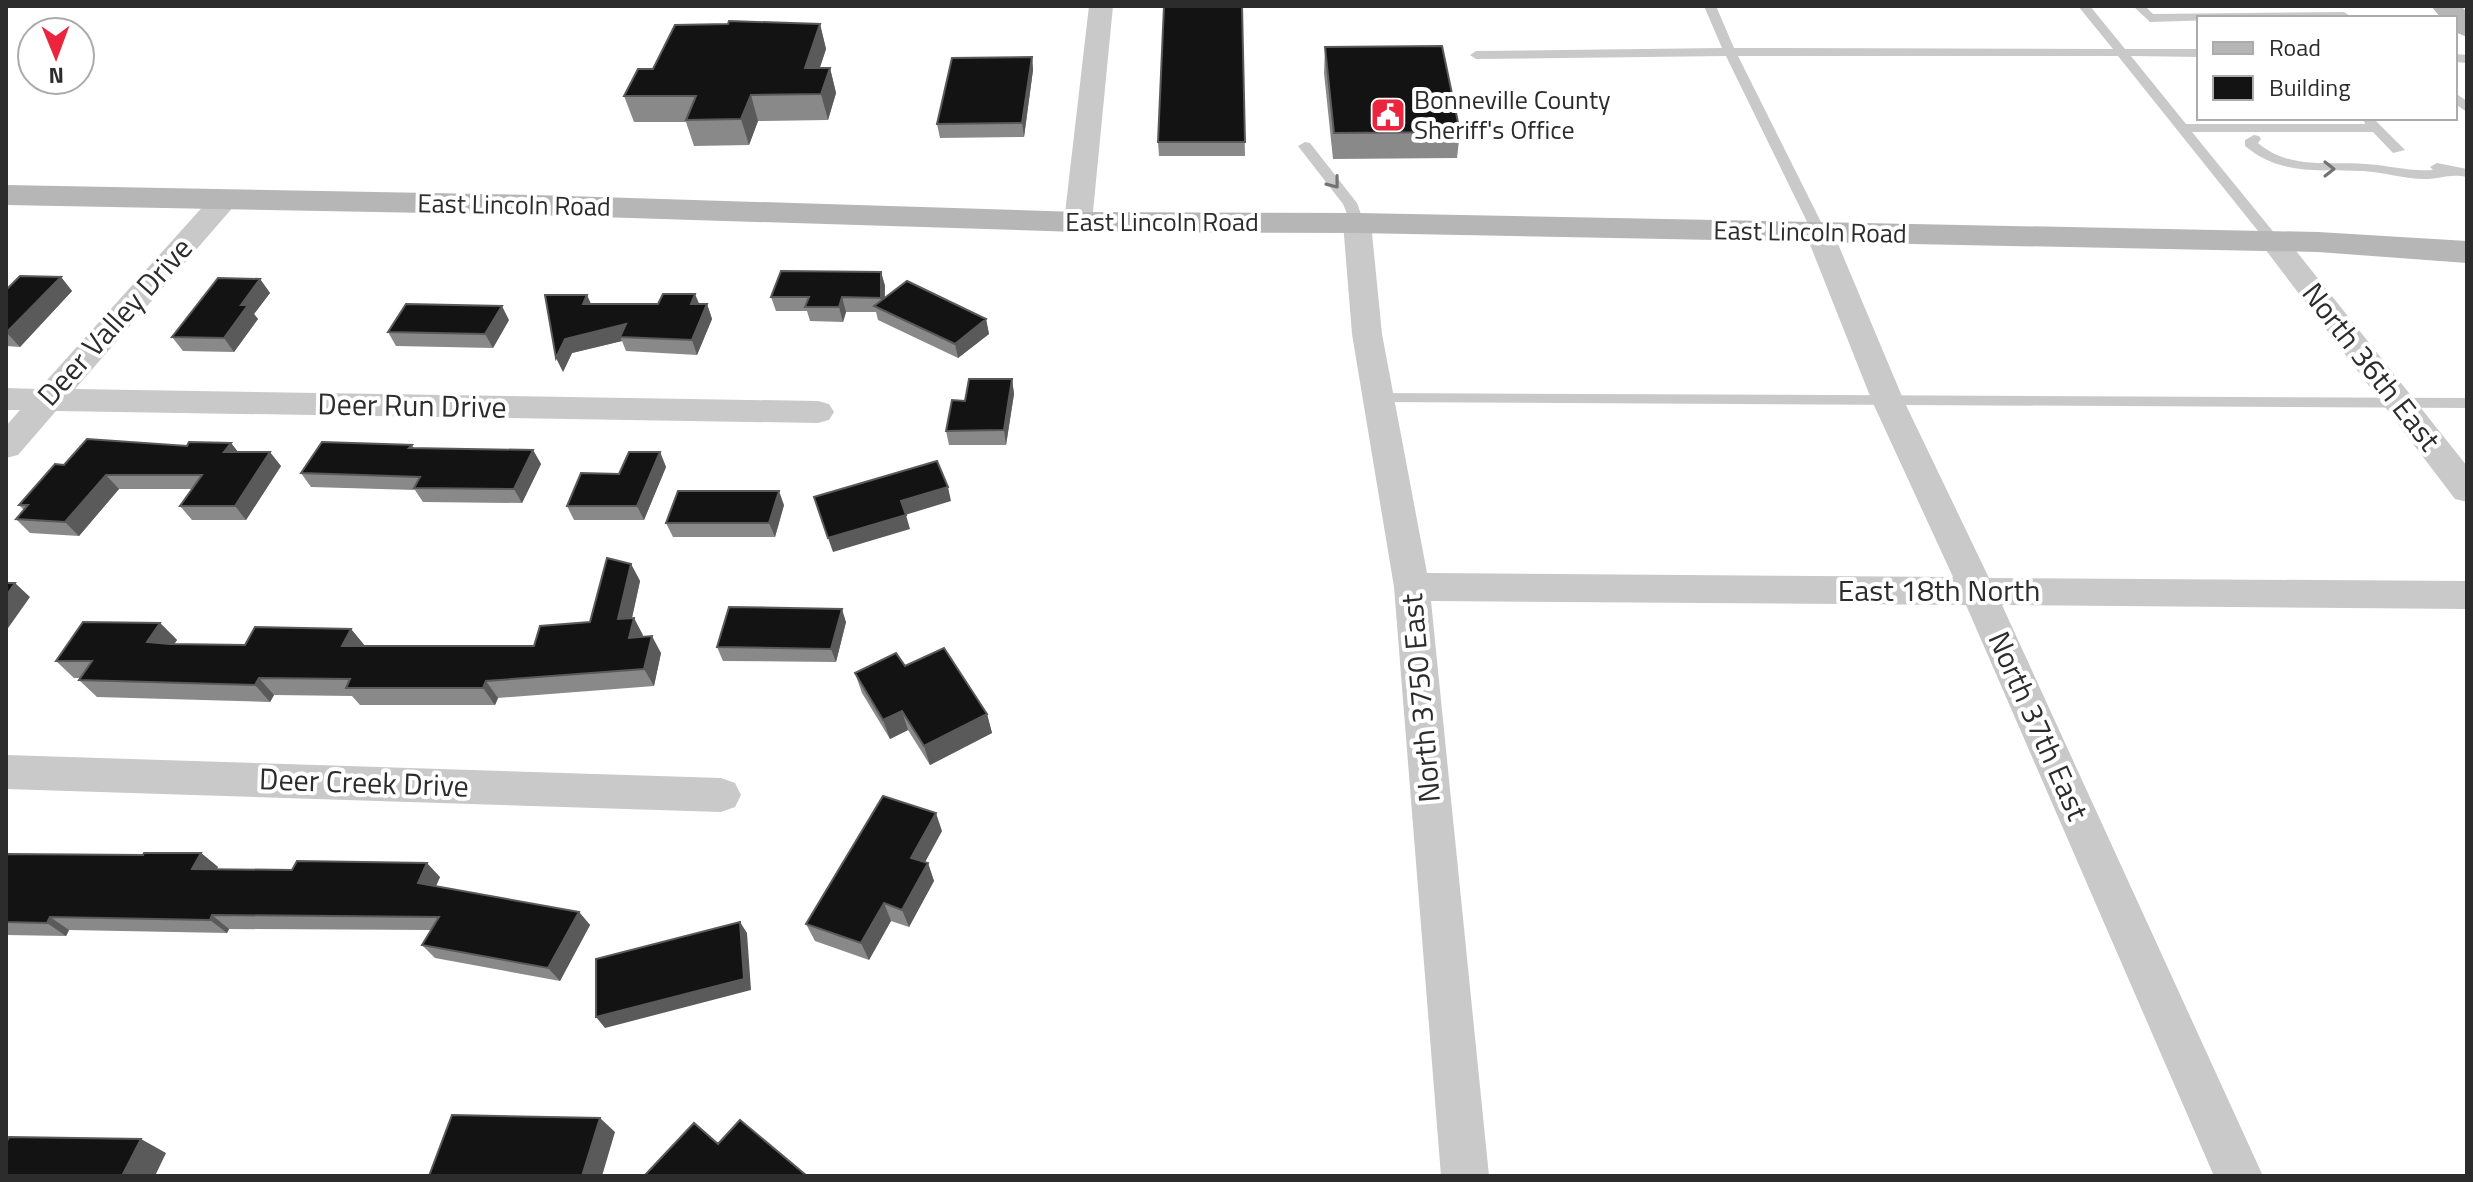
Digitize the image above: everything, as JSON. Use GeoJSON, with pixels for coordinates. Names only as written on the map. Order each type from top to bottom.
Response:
{"type":"FeatureCollection","features":[{"type":"Feature","properties":{"kind":"main road","name":"East Lincoln Road"},"geometry":{"type":"LineString","coordinates":[[6,195],[1078,222],[1357,223],[2275,243],[2467,231]]}},
{"type":"Feature","properties":{"kind":"main road","name":"East Lincoln Road"},"geometry":{"type":"LineString","coordinates":[[2318,242],[2467,252]]}},
{"type":"Feature","properties":{"kind":"street"},"geometry":{"type":"LineString","coordinates":[[1078,222],[1101,6]]}},
{"type":"Feature","properties":{"kind":"street","name":"Deer Valley Drive"},"geometry":{"type":"LineString","coordinates":[[6,447],[44,400],[225,199]]}},
{"type":"Feature","properties":{"kind":"street","name":"North 3750 East"},"geometry":{"type":"LineString","coordinates":[[1357,223],[1367,334],[1412,587],[1465,1176]]}},
{"type":"Feature","properties":{"kind":"street","name":"North 37th East"},"geometry":{"type":"LineString","coordinates":[[1819,232],[1888,401],[1978,592],[2239,1176]]}},
{"type":"Feature","properties":{"kind":"street","name":"North 36th East"},"geometry":{"type":"LineString","coordinates":[[2275,243],[2467,490]]}},
{"type":"Feature","properties":{"kind":"street","name":"Deer Run Drive"},"geometry":{"type":"LineString","coordinates":[[6,399],[818,412]]}},
{"type":"Feature","properties":{"kind":"street","name":"East 18th North"},"geometry":{"type":"LineString","coordinates":[[1412,587],[2467,595]]}},
{"type":"Feature","properties":{"kind":"street","name":"Deer Creek Drive"},"geometry":{"type":"LineString","coordinates":[[6,772],[721,795]]}},
{"type":"Feature","properties":{"kind":"lane"},"geometry":{"type":"LineString","coordinates":[[1710,6],[1819,232]]}},
{"type":"Feature","properties":{"kind":"lane"},"geometry":{"type":"LineString","coordinates":[[2084,6],[2275,243]]}},
{"type":"Feature","properties":{"kind":"lane"},"geometry":{"type":"LineString","coordinates":[[2139,6],[2150,18],[2197,18]]}},
{"type":"Feature","properties":{"kind":"lane"},"geometry":{"type":"LineString","coordinates":[[1476,55],[2197,53]]}},
{"type":"Feature","properties":{"kind":"lane"},"geometry":{"type":"LineString","coordinates":[[2183,128],[2371,123],[2398,150]]}},
{"type":"Feature","properties":{"kind":"lane"},"geometry":{"type":"LineString","coordinates":[[2254,128],[2250,143],[2261,155],[2310,169],[2380,169],[2396,174],[2439,174],[2447,170],[2467,173]]}},
{"type":"Feature","properties":{"kind":"lane"},"geometry":{"type":"LineString","coordinates":[[1305,146],[1350,203],[1357,223]]}},
{"type":"Feature","properties":{"kind":"lane"},"geometry":{"type":"LineString","coordinates":[[1378,398],[2467,403]]}},
{"type":"Feature","properties":{"kind":"building"},"geometry":{"type":"Polygon","coordinates":[[[1164,6],[1242,6],[1245,142],[1158,142],[1164,6]]]}},
{"type":"Feature","properties":{"kind":"building"},"geometry":{"type":"Polygon","coordinates":[[[729,21],[820,24],[805,68],[830,68],[821,94],[751,95],[741,119],[686,120],[696,96],[624,96],[638,69],[653,69],[675,25],[728,24],[729,21]]]}},
{"type":"Feature","properties":{"kind":"building","name":"Bonneville County Sheriff's Office"},"geometry":{"type":"Polygon","coordinates":[[[1442,46],[1460,132],[1334,133],[1325,47],[1442,46]]]}},
{"type":"Feature","properties":{"kind":"building"},"geometry":{"type":"Polygon","coordinates":[[[1032,57],[1022,123],[937,124],[952,58],[1032,57]]]}},
{"type":"Feature","properties":{"kind":"building"},"geometry":{"type":"Polygon","coordinates":[[[781,271],[881,272],[881,298],[842,297],[839,307],[805,307],[809,297],[771,297],[781,271]]]}},
{"type":"Feature","properties":{"kind":"building"},"geometry":{"type":"Polygon","coordinates":[[[20,276],[61,277],[6,333],[6,290],[20,276]]]}},
{"type":"Feature","properties":{"kind":"building"},"geometry":{"type":"Polygon","coordinates":[[[218,278],[260,279],[241,305],[248,305],[224,338],[172,337],[218,278]]]}},
{"type":"Feature","properties":{"kind":"building"},"geometry":{"type":"Polygon","coordinates":[[[907,281],[986,319],[955,344],[874,306],[907,281]]]}},
{"type":"Feature","properties":{"kind":"building"},"geometry":{"type":"Polygon","coordinates":[[[663,294],[695,294],[691,304],[707,304],[692,340],[620,337],[626,324],[565,339],[556,358],[545,295],[587,295],[583,304],[658,304],[663,294]]]}},
{"type":"Feature","properties":{"kind":"building"},"geometry":{"type":"Polygon","coordinates":[[[406,304],[502,306],[485,334],[388,332],[406,304]]]}},
{"type":"Feature","properties":{"kind":"building"},"geometry":{"type":"Polygon","coordinates":[[[969,379],[1012,379],[1004,430],[946,431],[952,400],[965,401],[969,379]]]}},
{"type":"Feature","properties":{"kind":"building"},"geometry":{"type":"Polygon","coordinates":[[[87,439],[187,446],[189,442],[231,443],[224,452],[270,452],[235,506],[180,506],[202,475],[106,475],[65,522],[16,519],[28,505],[19,505],[55,464],[64,465],[87,439]]]}},
{"type":"Feature","properties":{"kind":"building"},"geometry":{"type":"Polygon","coordinates":[[[322,442],[412,445],[409,448],[533,450],[514,489],[414,488],[420,477],[301,473],[322,442]]]}},
{"type":"Feature","properties":{"kind":"building"},"geometry":{"type":"Polygon","coordinates":[[[629,452],[660,452],[637,506],[567,506],[581,473],[619,474],[629,452]]]}},
{"type":"Feature","properties":{"kind":"building"},"geometry":{"type":"Polygon","coordinates":[[[937,461],[948,487],[901,501],[906,515],[828,538],[814,497],[937,461]]]}},
{"type":"Feature","properties":{"kind":"building"},"geometry":{"type":"Polygon","coordinates":[[[678,491],[779,491],[769,523],[666,523],[678,491]]]}},
{"type":"Feature","properties":{"kind":"building"},"geometry":{"type":"Polygon","coordinates":[[[607,558],[631,564],[618,619],[634,618],[629,638],[652,636],[644,669],[486,681],[483,688],[346,688],[350,679],[259,678],[255,685],[79,680],[92,661],[56,661],[83,622],[160,623],[147,642],[170,644],[245,645],[255,627],[351,629],[342,646],[534,646],[540,626],[590,622],[607,558]]]}},
{"type":"Feature","properties":{"kind":"building"},"geometry":{"type":"Polygon","coordinates":[[[6,583],[15,583],[6,596],[6,583]]]}},
{"type":"Feature","properties":{"kind":"building"},"geometry":{"type":"Polygon","coordinates":[[[729,607],[842,609],[831,649],[717,647],[729,607]]]}},
{"type":"Feature","properties":{"kind":"building"},"geometry":{"type":"Polygon","coordinates":[[[944,648],[987,714],[924,746],[902,711],[883,720],[855,673],[896,653],[905,666],[944,648]]]}},
{"type":"Feature","properties":{"kind":"building"},"geometry":{"type":"Polygon","coordinates":[[[883,796],[936,813],[911,858],[928,863],[902,910],[884,903],[861,943],[806,924],[883,796]]]}},
{"type":"Feature","properties":{"kind":"building"},"geometry":{"type":"Polygon","coordinates":[[[201,853],[192,869],[292,870],[297,861],[427,863],[418,883],[579,912],[548,968],[422,945],[439,917],[212,915],[210,920],[50,917],[47,923],[6,922],[6,854],[201,853]]]}},
{"type":"Feature","properties":{"kind":"building"},"geometry":{"type":"Polygon","coordinates":[[[740,922],[744,979],[596,1017],[596,959],[740,922]]]}},
{"type":"Feature","properties":{"kind":"building"},"geometry":{"type":"Polygon","coordinates":[[[452,1115],[600,1118],[582,1176],[429,1176],[452,1115]]]}},
{"type":"Feature","properties":{"kind":"building"},"geometry":{"type":"Polygon","coordinates":[[[740,1120],[807,1176],[645,1175],[694,1123],[718,1144],[740,1120]]]}},
{"type":"Feature","properties":{"kind":"building"},"geometry":{"type":"Polygon","coordinates":[[[9,1137],[141,1139],[122,1176],[6,1176],[6,1143],[9,1137]]]}},
{"type":"Feature","properties":{"kind":"place","name":"Bonneville County Sheriff's Office"},"geometry":{"type":"Point","coordinates":[1388,115]}}]}
